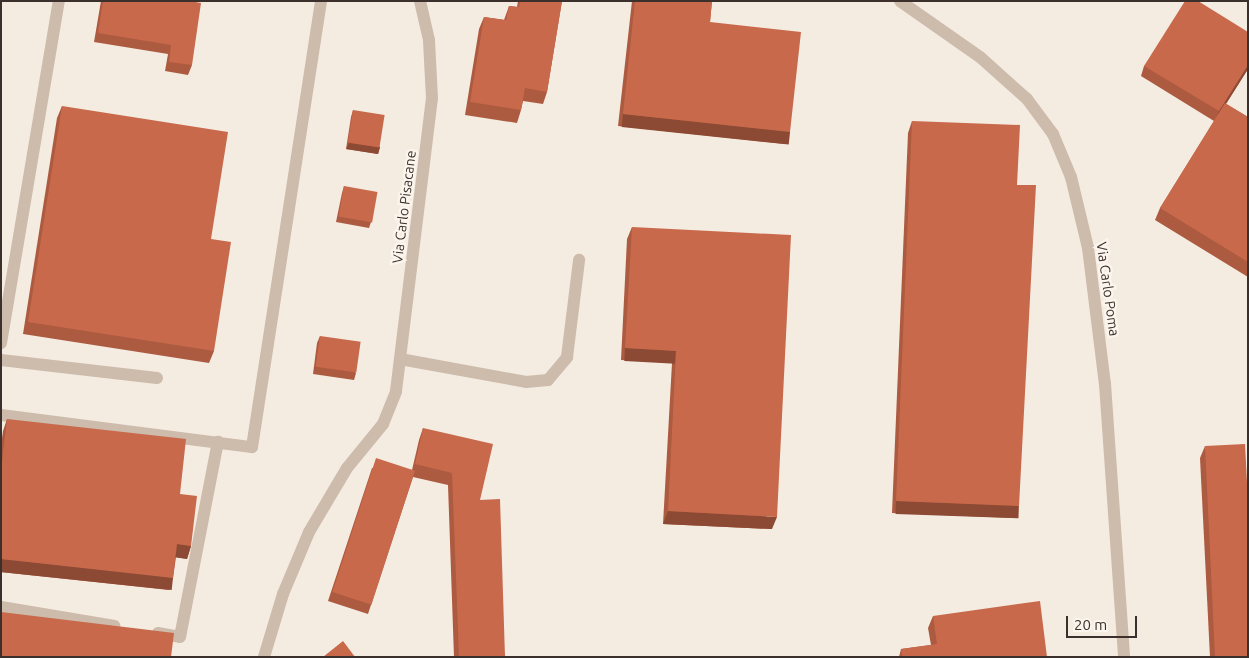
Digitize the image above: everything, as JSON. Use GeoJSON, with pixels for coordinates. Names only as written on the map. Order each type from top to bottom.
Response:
{"type":"FeatureCollection","features":[{"type":"Feature","properties":{"kind":"street"},"geometry":{"type":"LineString","coordinates":[[1,343],[59,1]]}},
{"type":"Feature","properties":{"kind":"street"},"geometry":{"type":"LineString","coordinates":[[1,415],[252,447],[321,1]]}},
{"type":"Feature","properties":{"kind":"street","name":"Via Carlo Pisacane"},"geometry":{"type":"LineString","coordinates":[[264,657],[282,594],[309,532],[346,468],[388,416],[400,359],[432,98],[430,48],[420,1]]}},
{"type":"Feature","properties":{"kind":"street","name":"Via Carlo Poma"},"geometry":{"type":"LineString","coordinates":[[900,1],[980,57],[1028,99],[1053,134],[1071,178],[1088,248],[1105,384],[1124,657]]}},
{"type":"Feature","properties":{"kind":"street"},"geometry":{"type":"LineString","coordinates":[[400,359],[526,382],[555,376],[567,358],[579,260]]}},
{"type":"Feature","properties":{"kind":"street"},"geometry":{"type":"LineString","coordinates":[[1,360],[158,378]]}},
{"type":"Feature","properties":{"kind":"street"},"geometry":{"type":"LineString","coordinates":[[1,607],[180,637],[218,442]]}},
{"type":"Feature","properties":{"kind":"building"},"geometry":{"type":"Polygon","coordinates":[[[103,1],[190,1],[201,3],[192,65],[169,62],[171,45],[98,33],[103,1]]]}},
{"type":"Feature","properties":{"kind":"building"},"geometry":{"type":"Polygon","coordinates":[[[520,1],[562,1],[547,92],[525,88],[521,110],[470,102],[484,17],[506,20],[509,6],[519,7],[520,1]]]}},
{"type":"Feature","properties":{"kind":"building"},"geometry":{"type":"Polygon","coordinates":[[[635,1],[712,1],[710,22],[801,32],[790,132],[623,114],[635,1]]]}},
{"type":"Feature","properties":{"kind":"building"},"geometry":{"type":"Polygon","coordinates":[[[1185,1],[1198,1],[1248,32],[1248,65],[1219,111],[1144,66],[1185,1]]]}},
{"type":"Feature","properties":{"kind":"building"},"geometry":{"type":"Polygon","coordinates":[[[1225,103],[1248,117],[1248,262],[1160,208],[1225,103]]]}},
{"type":"Feature","properties":{"kind":"building"},"geometry":{"type":"Polygon","coordinates":[[[62,106],[228,132],[211,239],[231,242],[214,351],[28,322],[62,106]]]}},
{"type":"Feature","properties":{"kind":"building"},"geometry":{"type":"Polygon","coordinates":[[[353,110],[385,115],[379,148],[348,143],[353,110]]]}},
{"type":"Feature","properties":{"kind":"building"},"geometry":{"type":"Polygon","coordinates":[[[912,121],[1020,125],[1017,185],[1036,185],[1019,506],[896,501],[912,121]]]}},
{"type":"Feature","properties":{"kind":"building"},"geometry":{"type":"Polygon","coordinates":[[[344,186],[377,192],[372,222],[339,217],[344,186]]]}},
{"type":"Feature","properties":{"kind":"building"},"geometry":{"type":"Polygon","coordinates":[[[632,227],[791,235],[777,517],[668,511],[676,351],[625,348],[632,227]]]}},
{"type":"Feature","properties":{"kind":"building"},"geometry":{"type":"Polygon","coordinates":[[[320,336],[361,342],[356,372],[316,367],[320,336]]]}},
{"type":"Feature","properties":{"kind":"building"},"geometry":{"type":"Polygon","coordinates":[[[7,419],[186,439],[180,494],[197,496],[191,546],[177,544],[173,578],[1,559],[1,471],[7,419]]]}},
{"type":"Feature","properties":{"kind":"building"},"geometry":{"type":"Polygon","coordinates":[[[423,428],[493,444],[480,500],[500,499],[505,657],[459,657],[452,473],[415,464],[423,428]]]}},
{"type":"Feature","properties":{"kind":"building"},"geometry":{"type":"Polygon","coordinates":[[[1245,444],[1248,502],[1248,657],[1215,657],[1205,446],[1245,444]]]}},
{"type":"Feature","properties":{"kind":"building"},"geometry":{"type":"Polygon","coordinates":[[[376,458],[415,471],[371,605],[332,592],[376,458]]]}},
{"type":"Feature","properties":{"kind":"building"},"geometry":{"type":"Polygon","coordinates":[[[1040,601],[1047,657],[902,657],[901,649],[937,644],[933,616],[1040,601]]]}},
{"type":"Feature","properties":{"kind":"building"},"geometry":{"type":"Polygon","coordinates":[[[1,612],[174,633],[171,657],[1,657],[1,612]]]}},
{"type":"Feature","properties":{"kind":"building"},"geometry":{"type":"Polygon","coordinates":[[[343,641],[355,657],[323,657],[343,641]]]}}]}
